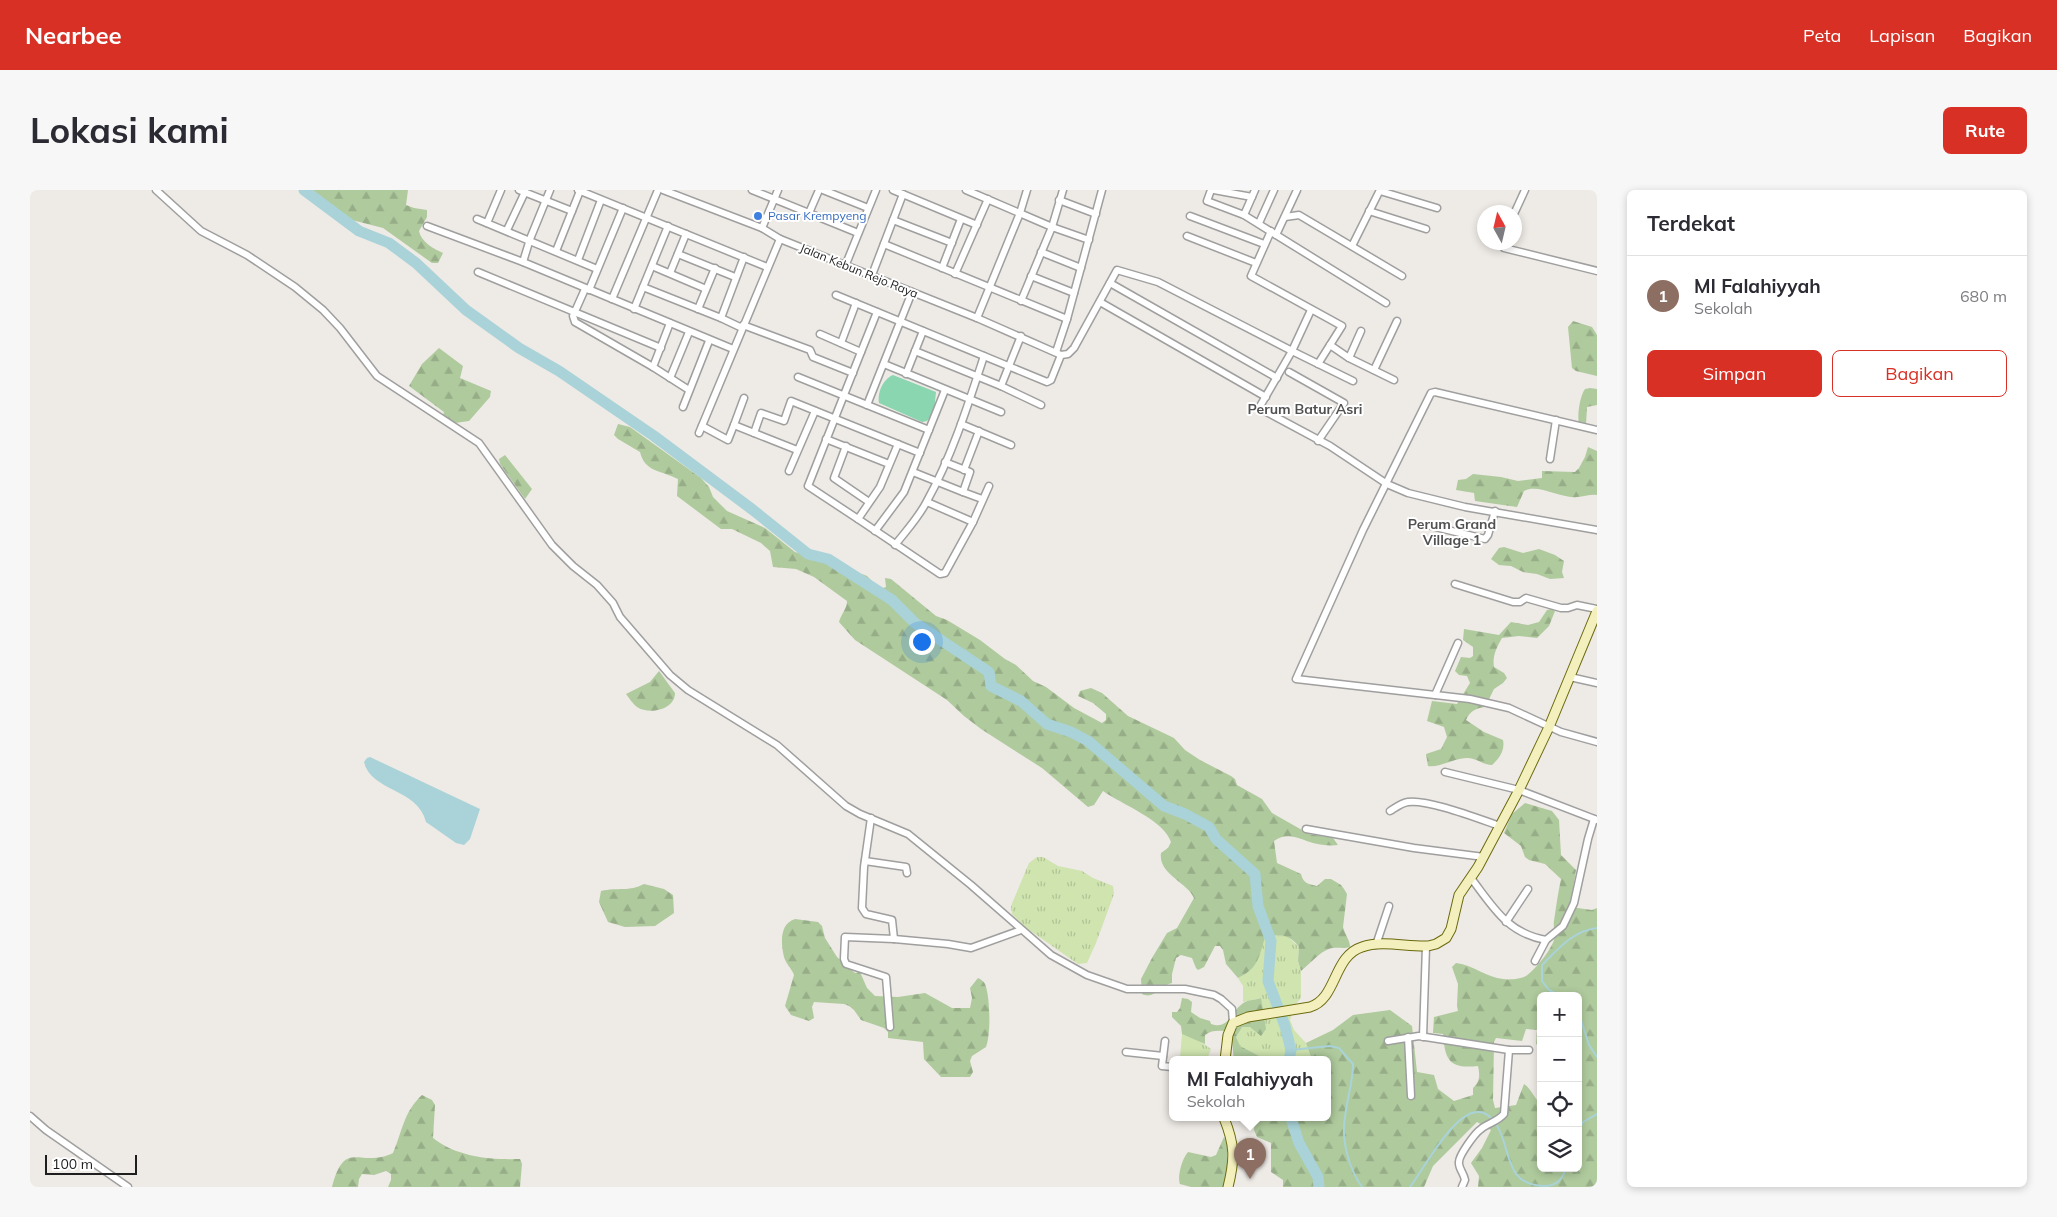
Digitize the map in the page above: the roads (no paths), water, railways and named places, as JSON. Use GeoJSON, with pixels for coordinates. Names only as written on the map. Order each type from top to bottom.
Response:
{"type":"FeatureCollection","features":[{"type":"Feature","properties":{"kind":"main road"},"geometry":{"type":"LineString","coordinates":[[1225,1056],[1228,1035],[1234,1023],[1248,1017],[1314,1006],[1321,1001],[1339,969],[1352,952],[1361,947],[1376,945],[1426,946],[1436,944],[1446,938],[1451,929],[1460,895],[1484,857],[1549,727],[1597,610]]}},
{"type":"Feature","properties":{"kind":"main road"},"geometry":{"type":"LineString","coordinates":[[1225,1121],[1234,1152],[1228,1187]]}},
{"type":"Feature","properties":{"kind":"street"},"geometry":{"type":"LineString","coordinates":[[156,190],[201,231],[247,255],[295,287],[323,310],[340,328],[377,376],[479,444],[552,545],[573,566],[597,585],[612,603],[620,617],[676,680],[688,690],[776,744],[846,806],[908,834],[971,885],[1051,955],[1087,975],[1115,986],[1140,990],[1185,989],[1214,996],[1221,999],[1232,1009],[1234,1023]]}},
{"type":"Feature","properties":{"kind":"street"},"geometry":{"type":"LineString","coordinates":[[487,223],[501,190]]}},
{"type":"Feature","properties":{"kind":"street"},"geometry":{"type":"LineString","coordinates":[[523,262],[530,239],[550,190]]}},
{"type":"Feature","properties":{"kind":"street"},"geometry":{"type":"LineString","coordinates":[[612,299],[658,190]]}},
{"type":"Feature","properties":{"kind":"street","name":"Jalan Kebun Rejo Raya"},"geometry":{"type":"LineString","coordinates":[[663,190],[762,228],[780,239],[977,318],[1058,354]]}},
{"type":"Feature","properties":{"kind":"street"},"geometry":{"type":"LineString","coordinates":[[683,198],[686,190]]}},
{"type":"Feature","properties":{"kind":"street"},"geometry":{"type":"LineString","coordinates":[[752,190],[858,233]]}},
{"type":"Feature","properties":{"kind":"street"},"geometry":{"type":"LineString","coordinates":[[762,228],[778,190]]}},
{"type":"Feature","properties":{"kind":"street"},"geometry":{"type":"LineString","coordinates":[[809,213],[819,190]]}},
{"type":"Feature","properties":{"kind":"street"},"geometry":{"type":"LineString","coordinates":[[823,190],[868,208]]}},
{"type":"Feature","properties":{"kind":"street"},"geometry":{"type":"LineString","coordinates":[[844,198],[848,190]]}},
{"type":"Feature","properties":{"kind":"street"},"geometry":{"type":"LineString","coordinates":[[846,264],[876,190]]}},
{"type":"Feature","properties":{"kind":"street"},"geometry":{"type":"LineString","coordinates":[[893,190],[978,226]]}},
{"type":"Feature","properties":{"kind":"street"},"geometry":{"type":"LineString","coordinates":[[966,190],[1052,227],[1089,240]]}},
{"type":"Feature","properties":{"kind":"street"},"geometry":{"type":"LineString","coordinates":[[977,318],[1020,213],[1027,190]]}},
{"type":"Feature","properties":{"kind":"street"},"geometry":{"type":"LineString","coordinates":[[1021,301],[1052,227],[1063,190]]}},
{"type":"Feature","properties":{"kind":"street"},"geometry":{"type":"LineString","coordinates":[[836,295],[1049,382],[1102,190]]}},
{"type":"Feature","properties":{"kind":"street"},"geometry":{"type":"LineString","coordinates":[[1252,198],[1212,190],[1206,201],[1244,214],[1386,303]]}},
{"type":"Feature","properties":{"kind":"street"},"geometry":{"type":"LineString","coordinates":[[1244,214],[1256,190]]}},
{"type":"Feature","properties":{"kind":"street"},"geometry":{"type":"LineString","coordinates":[[1259,223],[1274,190]]}},
{"type":"Feature","properties":{"kind":"street"},"geometry":{"type":"LineString","coordinates":[[1297,190],[1285,217],[1264,244],[1251,276],[1342,326],[1318,364]]}},
{"type":"Feature","properties":{"kind":"street"},"geometry":{"type":"LineString","coordinates":[[1352,246],[1380,190],[1437,208]]}},
{"type":"Feature","properties":{"kind":"street"},"geometry":{"type":"LineString","coordinates":[[1518,205],[1525,190]]}},
{"type":"Feature","properties":{"kind":"street"},"geometry":{"type":"LineString","coordinates":[[507,230],[522,191],[572,211]]}},
{"type":"Feature","properties":{"kind":"street"},"geometry":{"type":"LineString","coordinates":[[556,251],[579,191],[767,267]]}},
{"type":"Feature","properties":{"kind":"street"},"geometry":{"type":"LineString","coordinates":[[872,275],[903,194]]}},
{"type":"Feature","properties":{"kind":"street"},"geometry":{"type":"LineString","coordinates":[[578,260],[601,200]]}},
{"type":"Feature","properties":{"kind":"street"},"geometry":{"type":"LineString","coordinates":[[955,274],[988,200]]}},
{"type":"Feature","properties":{"kind":"street"},"geometry":{"type":"LineString","coordinates":[[1059,200],[1096,214]]}},
{"type":"Feature","properties":{"kind":"street"},"geometry":{"type":"LineString","coordinates":[[623,208],[573,319],[576,324],[654,367],[689,390]]}},
{"type":"Feature","properties":{"kind":"street"},"geometry":{"type":"LineString","coordinates":[[1370,211],[1426,229]]}},
{"type":"Feature","properties":{"kind":"street"},"geometry":{"type":"LineString","coordinates":[[1285,217],[1299,215],[1402,276]]}},
{"type":"Feature","properties":{"kind":"street"},"geometry":{"type":"LineString","coordinates":[[1190,216],[1264,244]]}},
{"type":"Feature","properties":{"kind":"street"},"geometry":{"type":"LineString","coordinates":[[477,219],[530,239],[597,269]]}},
{"type":"Feature","properties":{"kind":"street"},"geometry":{"type":"LineString","coordinates":[[942,268],[961,219]]}},
{"type":"Feature","properties":{"kind":"street"},"geometry":{"type":"LineString","coordinates":[[893,220],[952,243]]}},
{"type":"Feature","properties":{"kind":"street"},"geometry":{"type":"LineString","coordinates":[[428,226],[523,262],[709,341],[733,349]]}},
{"type":"Feature","properties":{"kind":"street"},"geometry":{"type":"LineString","coordinates":[[634,309],[668,226]]}},
{"type":"Feature","properties":{"kind":"street"},"geometry":{"type":"LineString","coordinates":[[670,273],[686,234]]}},
{"type":"Feature","properties":{"kind":"street"},"geometry":{"type":"LineString","coordinates":[[1187,236],[1256,263]]}},
{"type":"Feature","properties":{"kind":"street"},"geometry":{"type":"LineString","coordinates":[[744,398],[728,440],[700,429],[780,239]]}},
{"type":"Feature","properties":{"kind":"street"},"geometry":{"type":"LineString","coordinates":[[884,244],[1067,319]]}},
{"type":"Feature","properties":{"kind":"street"},"geometry":{"type":"LineString","coordinates":[[1512,250],[1597,271]]}},
{"type":"Feature","properties":{"kind":"street"},"geometry":{"type":"LineString","coordinates":[[1041,252],[1081,268]]}},
{"type":"Feature","properties":{"kind":"street"},"geometry":{"type":"LineString","coordinates":[[678,254],[735,278]]}},
{"type":"Feature","properties":{"kind":"street"},"geometry":{"type":"LineString","coordinates":[[722,318],[744,257]]}},
{"type":"Feature","properties":{"kind":"street"},"geometry":{"type":"LineString","coordinates":[[652,266],[706,289]]}},
{"type":"Feature","properties":{"kind":"street"},"geometry":{"type":"LineString","coordinates":[[698,309],[715,268]]}},
{"type":"Feature","properties":{"kind":"street"},"geometry":{"type":"LineString","coordinates":[[1058,354],[1068,354],[1074,348],[1117,270],[1158,282],[1353,382]]}},
{"type":"Feature","properties":{"kind":"street"},"geometry":{"type":"LineString","coordinates":[[478,272],[661,348]]}},
{"type":"Feature","properties":{"kind":"street"},"geometry":{"type":"LineString","coordinates":[[1031,276],[1074,293]]}},
{"type":"Feature","properties":{"kind":"street"},"geometry":{"type":"LineString","coordinates":[[1110,283],[1277,378]]}},
{"type":"Feature","properties":{"kind":"street"},"geometry":{"type":"LineString","coordinates":[[643,287],[810,350],[813,358],[853,373]]}},
{"type":"Feature","properties":{"kind":"street"},"geometry":{"type":"LineString","coordinates":[[867,405],[912,292]]}},
{"type":"Feature","properties":{"kind":"street"},"geometry":{"type":"LineString","coordinates":[[1100,302],[1266,397]]}},
{"type":"Feature","properties":{"kind":"street"},"geometry":{"type":"LineString","coordinates":[[841,343],[856,303]]}},
{"type":"Feature","properties":{"kind":"street"},"geometry":{"type":"LineString","coordinates":[[1311,310],[1292,351],[1259,408],[1340,452],[1387,484],[1408,493],[1465,507],[1597,530]]}},
{"type":"Feature","properties":{"kind":"street"},"geometry":{"type":"LineString","coordinates":[[877,312],[808,486],[944,575],[973,522],[989,486]]}},
{"type":"Feature","properties":{"kind":"street"},"geometry":{"type":"LineString","coordinates":[[1374,370],[1397,321]]}},
{"type":"Feature","properties":{"kind":"street"},"geometry":{"type":"LineString","coordinates":[[654,367],[670,323]]}},
{"type":"Feature","properties":{"kind":"street"},"geometry":{"type":"LineString","coordinates":[[906,374],[923,330]]}},
{"type":"Feature","properties":{"kind":"street"},"geometry":{"type":"LineString","coordinates":[[670,378],[689,332]]}},
{"type":"Feature","properties":{"kind":"street"},"geometry":{"type":"LineString","coordinates":[[1350,358],[1360,332]]}},
{"type":"Feature","properties":{"kind":"street"},"geometry":{"type":"LineString","coordinates":[[820,334],[861,352]]}},
{"type":"Feature","properties":{"kind":"street"},"geometry":{"type":"LineString","coordinates":[[1001,386],[1020,336]]}},
{"type":"Feature","properties":{"kind":"street"},"geometry":{"type":"LineString","coordinates":[[683,407],[709,341]]}},
{"type":"Feature","properties":{"kind":"street"},"geometry":{"type":"LineString","coordinates":[[1330,345],[1350,358],[1394,380]]}},
{"type":"Feature","properties":{"kind":"street"},"geometry":{"type":"LineString","coordinates":[[915,351],[978,376],[1041,405]]}},
{"type":"Feature","properties":{"kind":"street"},"geometry":{"type":"LineString","coordinates":[[896,545],[927,502],[937,482],[970,400],[984,356]]}},
{"type":"Feature","properties":{"kind":"street"},"geometry":{"type":"LineString","coordinates":[[884,364],[1001,412]]}},
{"type":"Feature","properties":{"kind":"street"},"geometry":{"type":"LineString","coordinates":[[1288,372],[1344,403],[1318,441]]}},
{"type":"Feature","properties":{"kind":"street"},"geometry":{"type":"LineString","coordinates":[[798,377],[930,430]]}},
{"type":"Feature","properties":{"kind":"street"},"geometry":{"type":"LineString","coordinates":[[875,531],[904,492],[945,390]]}},
{"type":"Feature","properties":{"kind":"street"},"geometry":{"type":"LineString","coordinates":[[1597,430],[1433,392],[1429,394],[1387,484],[1363,530],[1296,679],[1470,699],[1508,708],[1549,727],[1597,742]]}},
{"type":"Feature","properties":{"kind":"street"},"geometry":{"type":"LineString","coordinates":[[754,433],[761,413],[784,421],[791,401],[920,453]]}},
{"type":"Feature","properties":{"kind":"street"},"geometry":{"type":"LineString","coordinates":[[789,472],[815,411]]}},
{"type":"Feature","properties":{"kind":"street"},"geometry":{"type":"LineString","coordinates":[[1550,459],[1556,420]]}},
{"type":"Feature","properties":{"kind":"street"},"geometry":{"type":"LineString","coordinates":[[961,424],[1011,445]]}},
{"type":"Feature","properties":{"kind":"street"},"geometry":{"type":"LineString","coordinates":[[734,425],[797,450]]}},
{"type":"Feature","properties":{"kind":"street"},"geometry":{"type":"LineString","coordinates":[[964,470],[979,431]]}},
{"type":"Feature","properties":{"kind":"street"},"geometry":{"type":"LineString","coordinates":[[826,439],[889,464]]}},
{"type":"Feature","properties":{"kind":"street"},"geometry":{"type":"LineString","coordinates":[[858,519],[880,488],[898,444]]}},
{"type":"Feature","properties":{"kind":"street"},"geometry":{"type":"LineString","coordinates":[[846,446],[834,478],[869,502]]}},
{"type":"Feature","properties":{"kind":"street"},"geometry":{"type":"LineString","coordinates":[[945,462],[970,473],[963,492]]}},
{"type":"Feature","properties":{"kind":"street"},"geometry":{"type":"LineString","coordinates":[[913,472],[982,499]]}},
{"type":"Feature","properties":{"kind":"street"},"geometry":{"type":"LineString","coordinates":[[927,502],[973,522]]}},
{"type":"Feature","properties":{"kind":"street"},"geometry":{"type":"LineString","coordinates":[[1427,524],[1485,539],[1488,536],[1495,511]]}},
{"type":"Feature","properties":{"kind":"street"},"geometry":{"type":"LineString","coordinates":[[1455,584],[1513,602],[1520,602],[1526,598],[1562,608],[1577,605],[1597,610]]}},
{"type":"Feature","properties":{"kind":"street"},"geometry":{"type":"LineString","coordinates":[[1435,695],[1458,643]]}},
{"type":"Feature","properties":{"kind":"street"},"geometry":{"type":"LineString","coordinates":[[1570,677],[1597,683]]}},
{"type":"Feature","properties":{"kind":"street"},"geometry":{"type":"LineString","coordinates":[[1445,772],[1519,790],[1596,820],[1588,839],[1574,903],[1563,926],[1546,940],[1535,961]]}},
{"type":"Feature","properties":{"kind":"street"},"geometry":{"type":"LineString","coordinates":[[1390,811],[1404,803],[1412,802],[1441,807],[1500,826]]}},
{"type":"Feature","properties":{"kind":"street"},"geometry":{"type":"LineString","coordinates":[[871,818],[865,860],[862,908],[866,914],[892,920],[894,939]]}},
{"type":"Feature","properties":{"kind":"street"},"geometry":{"type":"LineString","coordinates":[[1306,829],[1414,848],[1484,857]]}},
{"type":"Feature","properties":{"kind":"street"},"geometry":{"type":"LineString","coordinates":[[865,860],[906,868],[907,874]]}},
{"type":"Feature","properties":{"kind":"street"},"geometry":{"type":"LineString","coordinates":[[1471,878],[1506,922],[1520,931],[1546,940]]}},
{"type":"Feature","properties":{"kind":"street"},"geometry":{"type":"LineString","coordinates":[[1506,922],[1528,889]]}},
{"type":"Feature","properties":{"kind":"street"},"geometry":{"type":"LineString","coordinates":[[1376,945],[1389,906]]}},
{"type":"Feature","properties":{"kind":"street"},"geometry":{"type":"LineString","coordinates":[[890,1026],[886,977],[846,964],[844,959],[845,937],[894,939],[972,948],[1021,930]]}},
{"type":"Feature","properties":{"kind":"street"},"geometry":{"type":"LineString","coordinates":[[1423,1037],[1426,946]]}},
{"type":"Feature","properties":{"kind":"street"},"geometry":{"type":"LineString","coordinates":[[1408,1037],[1411,1096]]}},
{"type":"Feature","properties":{"kind":"street"},"geometry":{"type":"LineString","coordinates":[[1388,1041],[1408,1037],[1423,1037],[1508,1050],[1529,1050]]}},
{"type":"Feature","properties":{"kind":"street"},"geometry":{"type":"LineString","coordinates":[[1165,1041],[1162,1066],[1169,1067]]}},
{"type":"Feature","properties":{"kind":"street"},"geometry":{"type":"LineString","coordinates":[[1462,1187],[1465,1180],[1458,1165],[1459,1158],[1482,1127],[1499,1120],[1504,1114],[1508,1050]]}},
{"type":"Feature","properties":{"kind":"street"},"geometry":{"type":"LineString","coordinates":[[1126,1052],[1163,1056]]}},
{"type":"Feature","properties":{"kind":"street"},"geometry":{"type":"LineString","coordinates":[[30,1116],[60,1140],[128,1187]]}},
{"type":"Feature","properties":{"kind":"water"},"geometry":{"type":"Polygon","coordinates":[[[370,757],[480,809],[470,839],[464,845],[456,843],[426,822],[414,802],[385,785],[368,772],[364,762],[370,757]]]}},
{"type":"Feature","properties":{"kind":"waterway"},"geometry":{"type":"LineString","coordinates":[[304,190],[359,231],[389,243],[416,263],[466,310],[519,348],[559,371],[654,436],[808,554],[828,559],[892,600],[915,623],[989,672],[991,686],[1021,701],[1047,724],[1071,732],[1088,741],[1164,806],[1185,814],[1209,827],[1216,839],[1255,874],[1258,906],[1271,941],[1268,981],[1285,1026],[1291,1050],[1290,1056]]}},
{"type":"Feature","properties":{"kind":"waterway"},"geometry":{"type":"LineString","coordinates":[[1553,992],[1542,981],[1542,965],[1574,937],[1597,928]]}},
{"type":"Feature","properties":{"kind":"waterway"},"geometry":{"type":"LineString","coordinates":[[1582,1023],[1589,1045],[1597,1057]]}},
{"type":"Feature","properties":{"kind":"waterway"},"geometry":{"type":"LineString","coordinates":[[1291,1050],[1330,1046],[1339,1048],[1353,1064],[1344,1135],[1347,1154],[1353,1172],[1362,1187]]}},
{"type":"Feature","properties":{"kind":"waterway"},"geometry":{"type":"LineString","coordinates":[[1410,1187],[1446,1134],[1458,1122],[1470,1114],[1482,1112],[1493,1120]]}},
{"type":"Feature","properties":{"kind":"waterway"},"geometry":{"type":"LineString","coordinates":[[1580,1127],[1583,1122],[1597,1114]]}},
{"type":"Feature","properties":{"kind":"waterway"},"geometry":{"type":"LineString","coordinates":[[1292,1121],[1299,1143],[1318,1177],[1319,1187]]}},
{"type":"Feature","properties":{"kind":"waterway"},"geometry":{"type":"LineString","coordinates":[[1496,1124],[1511,1164],[1521,1179],[1531,1184],[1552,1185],[1561,1179],[1564,1172]]}},
{"type":"Feature","properties":{"kind":"place","name":"Pasar Krempyeng"},"geometry":{"type":"Point","coordinates":[758,216]}},
{"type":"Feature","properties":{"kind":"place","name":"MI Falahiyyah"},"geometry":{"type":"Point","coordinates":[1250,1179]}},
{"type":"Feature","properties":{"kind":"district","name":"Perum Batur Asri"},"geometry":{"type":"Point","coordinates":[1305,409]}},
{"type":"Feature","properties":{"kind":"district","name":"Perum Grand Village 1"},"geometry":{"type":"Point","coordinates":[1452,532]}}]}
